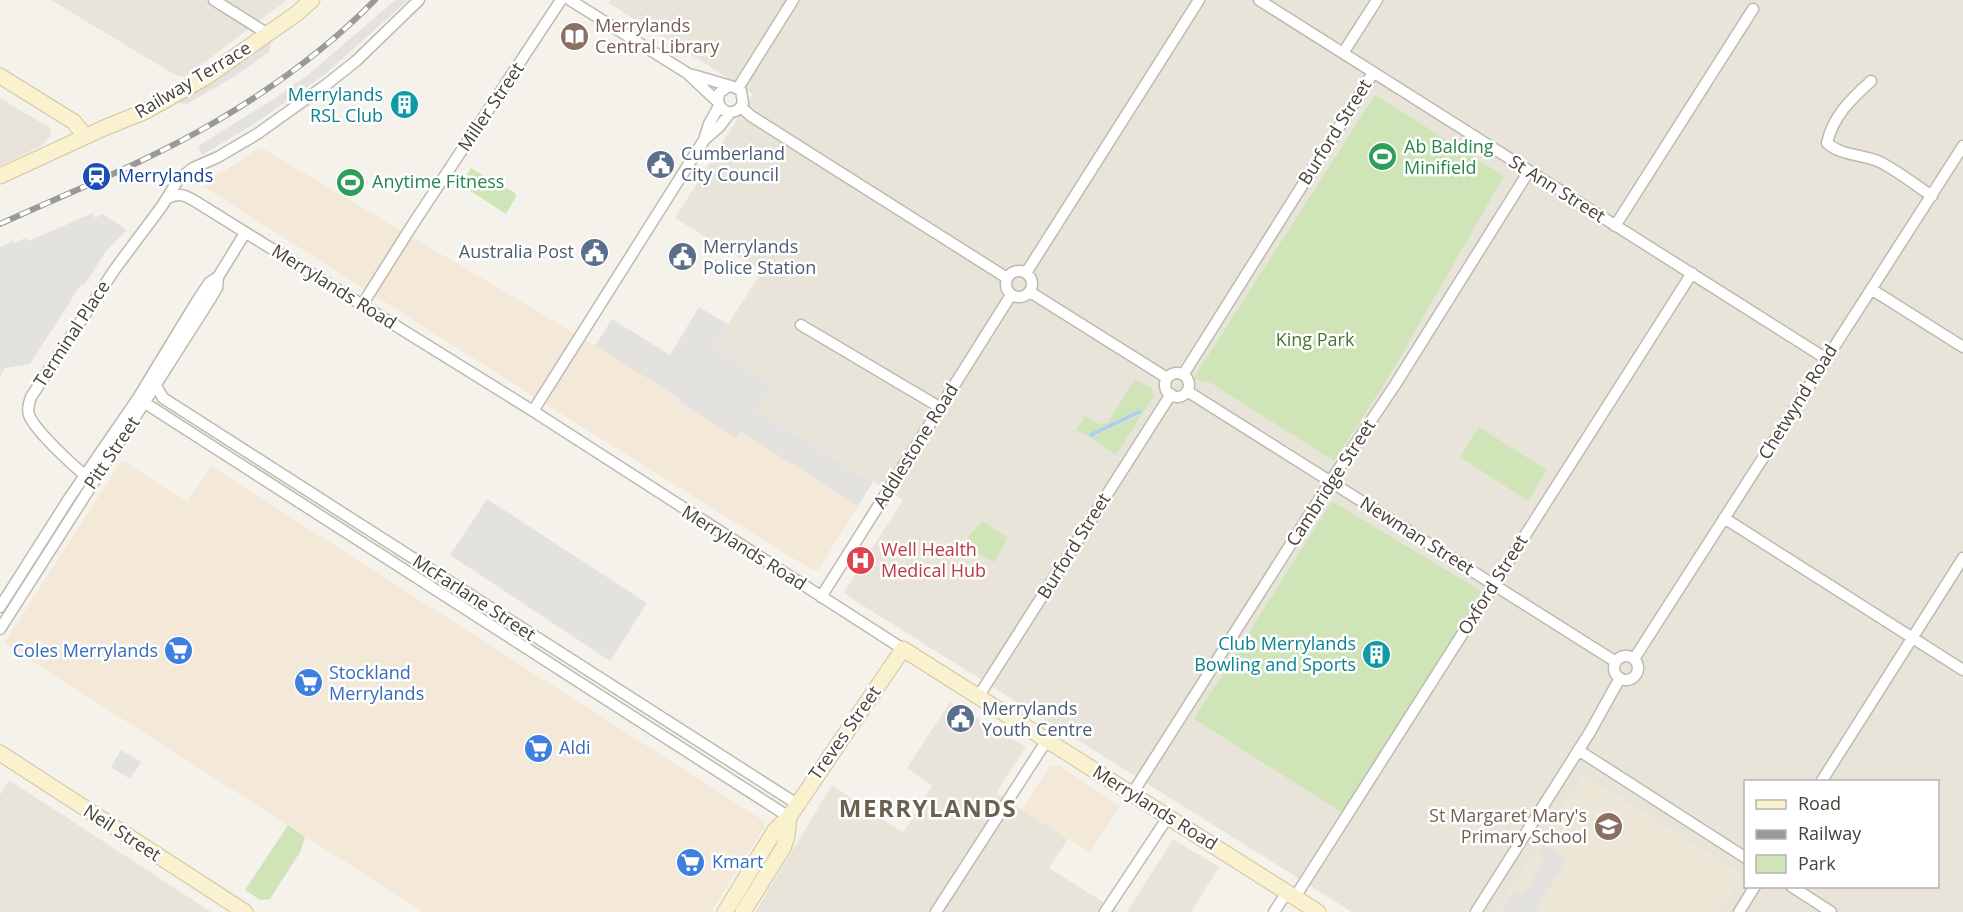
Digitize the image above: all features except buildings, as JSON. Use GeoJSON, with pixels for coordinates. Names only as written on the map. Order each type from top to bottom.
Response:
{"type":"FeatureCollection","features":[{"type":"Feature","properties":{"kind":"main road","name":"Railway Terrace"},"geometry":{"type":"LineString","coordinates":[[0,176],[85,136],[146,111],[206,76],[268,34],[312,0]]}},
{"type":"Feature","properties":{"kind":"main road"},"geometry":{"type":"LineString","coordinates":[[0,76],[74,122],[85,136]]}},
{"type":"Feature","properties":{"kind":"main road","name":"Treves Street"},"geometry":{"type":"LineString","coordinates":[[725,912],[775,830],[789,817],[903,649]]}},
{"type":"Feature","properties":{"kind":"main road","name":"Merrylands Road"},"geometry":{"type":"LineString","coordinates":[[903,649],[1318,912]]}},
{"type":"Feature","properties":{"kind":"main road","name":"Neil Street"},"geometry":{"type":"LineString","coordinates":[[0,753],[245,912]]}},
{"type":"Feature","properties":{"kind":"main road","name":"Treves Street"},"geometry":{"type":"LineString","coordinates":[[743,912],[783,848],[787,837],[789,817]]}},
{"type":"Feature","properties":{"kind":"street"},"geometry":{"type":"LineString","coordinates":[[214,0],[268,34]]}},
{"type":"Feature","properties":{"kind":"street","name":"Terminal Place"},"geometry":{"type":"LineString","coordinates":[[89,478],[72,464],[34,423],[28,413],[29,402],[115,269],[168,198],[178,180],[193,168],[218,157],[278,120],[327,84],[356,61],[420,0]]}},
{"type":"Feature","properties":{"kind":"street","name":"Miller Street"},"geometry":{"type":"LineString","coordinates":[[362,305],[561,0]]}},
{"type":"Feature","properties":{"kind":"street"},"geometry":{"type":"LineString","coordinates":[[570,0],[687,73],[726,112],[730,113]]}},
{"type":"Feature","properties":{"kind":"street"},"geometry":{"type":"LineString","coordinates":[[533,411],[704,140],[718,104],[719,93],[734,87],[793,0]]}},
{"type":"Feature","properties":{"kind":"street"},"geometry":{"type":"LineString","coordinates":[[1026,273],[1199,0]]}},
{"type":"Feature","properties":{"kind":"street","name":"St Ann Street"},"geometry":{"type":"LineString","coordinates":[[1259,0],[1826,358]]}},
{"type":"Feature","properties":{"kind":"street"},"geometry":{"type":"LineString","coordinates":[[1343,53],[1377,0]]}},
{"type":"Feature","properties":{"kind":"street"},"geometry":{"type":"LineString","coordinates":[[1615,226],[1753,9]]}},
{"type":"Feature","properties":{"kind":"street"},"geometry":{"type":"LineString","coordinates":[[687,73],[734,87],[744,99],[741,107],[730,113],[704,140]]}},
{"type":"Feature","properties":{"kind":"street","name":"Burford Street"},"geometry":{"type":"LineString","coordinates":[[1183,375],[1373,73]]}},
{"type":"Feature","properties":{"kind":"street"},"geometry":{"type":"LineString","coordinates":[[1871,81],[1849,100],[1830,129],[1827,143],[1835,150],[1864,156],[1882,163],[1932,196]]}},
{"type":"Feature","properties":{"kind":"street"},"geometry":{"type":"LineString","coordinates":[[741,107],[751,116],[1007,278]]}},
{"type":"Feature","properties":{"kind":"street","name":"Chetwynd Road"},"geometry":{"type":"LineString","coordinates":[[1634,659],[1963,146]]}},
{"type":"Feature","properties":{"kind":"street","name":"Cambridge Street"},"geometry":{"type":"LineString","coordinates":[[1132,794],[1330,482],[1395,385],[1529,171]]}},
{"type":"Feature","properties":{"kind":"street","name":"Merrylands Road"},"geometry":{"type":"LineString","coordinates":[[168,198],[182,194],[190,198],[533,411],[903,649]]}},
{"type":"Feature","properties":{"kind":"street","name":"Pitt Street"},"geometry":{"type":"LineString","coordinates":[[0,628],[203,292],[209,283],[218,277],[245,233]]}},
{"type":"Feature","properties":{"kind":"street"},"geometry":{"type":"LineString","coordinates":[[1014,272],[1026,273],[1033,284],[1030,292],[1019,298],[1011,295],[1006,289],[1007,278],[1014,272]]}},
{"type":"Feature","properties":{"kind":"street","name":"Oxford Street"},"geometry":{"type":"LineString","coordinates":[[1274,912],[1291,895],[1494,584],[1692,273]]}},
{"type":"Feature","properties":{"kind":"street","name":"Pitt Street"},"geometry":{"type":"LineString","coordinates":[[1,603],[145,403],[218,288],[218,277]]}},
{"type":"Feature","properties":{"kind":"street"},"geometry":{"type":"LineString","coordinates":[[1871,289],[1963,347]]}},
{"type":"Feature","properties":{"kind":"street"},"geometry":{"type":"LineString","coordinates":[[1030,292],[1167,378]]}},
{"type":"Feature","properties":{"kind":"street","name":"Addlestone Road"},"geometry":{"type":"LineString","coordinates":[[821,597],[1011,295]]}},
{"type":"Feature","properties":{"kind":"street"},"geometry":{"type":"LineString","coordinates":[[801,325],[941,408]]}},
{"type":"Feature","properties":{"kind":"street"},"geometry":{"type":"LineString","coordinates":[[1176,373],[1183,375],[1189,384],[1187,391],[1181,396],[1171,394],[1166,389],[1167,378],[1176,373]]}},
{"type":"Feature","properties":{"kind":"street","name":"McFarlane Street"},"geometry":{"type":"LineString","coordinates":[[156,386],[164,398],[797,804]]}},
{"type":"Feature","properties":{"kind":"street","name":"Newman Street"},"geometry":{"type":"LineString","coordinates":[[1187,391],[1616,662]]}},
{"type":"Feature","properties":{"kind":"street","name":"Burford Street"},"geometry":{"type":"LineString","coordinates":[[978,697],[1171,394]]}},
{"type":"Feature","properties":{"kind":"street","name":"McFarlane Street"},"geometry":{"type":"LineString","coordinates":[[145,403],[789,817]]}},
{"type":"Feature","properties":{"kind":"street"},"geometry":{"type":"LineString","coordinates":[[1725,518],[1963,670]]}},
{"type":"Feature","properties":{"kind":"street"},"geometry":{"type":"LineString","coordinates":[[1822,780],[1963,558]]}},
{"type":"Feature","properties":{"kind":"street"},"geometry":{"type":"LineString","coordinates":[[1624,656],[1634,659],[1638,669],[1635,676],[1628,680],[1620,678],[1615,672],[1616,662],[1624,656]]}},
{"type":"Feature","properties":{"kind":"street"},"geometry":{"type":"LineString","coordinates":[[1476,912],[1578,750],[1620,678]]}},
{"type":"Feature","properties":{"kind":"street"},"geometry":{"type":"LineString","coordinates":[[936,912],[1047,740]]}},
{"type":"Feature","properties":{"kind":"street"},"geometry":{"type":"LineString","coordinates":[[1578,750],[1744,857]]}},
{"type":"Feature","properties":{"kind":"street"},"geometry":{"type":"LineString","coordinates":[[1105,912],[1168,816]]}},
{"type":"Feature","properties":{"kind":"street"},"geometry":{"type":"LineString","coordinates":[[1738,912],[1754,888]]}},
{"type":"Feature","properties":{"kind":"street"},"geometry":{"type":"LineString","coordinates":[[1794,888],[1831,912]]}},
{"type":"Feature","properties":{"kind":"shaded area"},"geometry":{"type":"Polygon","coordinates":[[[51,0],[287,0],[185,77],[177,76],[51,0]]]}},
{"type":"Feature","properties":{"kind":"shaded area"},"geometry":{"type":"Polygon","coordinates":[[[395,0],[408,0],[323,76],[254,124],[202,155],[198,146],[308,75],[395,0]]]}},
{"type":"Feature","properties":{"kind":"shaded area"},"geometry":{"type":"Polygon","coordinates":[[[611,0],[1963,0],[1963,912],[1352,912],[851,598],[844,592],[903,500],[757,410],[772,386],[713,348],[762,271],[675,218],[753,94],[609,3],[611,0]]]}},
{"type":"Feature","properties":{"kind":"shaded area"},"geometry":{"type":"Polygon","coordinates":[[[272,40],[269,52],[235,76],[187,104],[173,102],[230,69],[272,40]]]}},
{"type":"Feature","properties":{"kind":"shaded area"},"geometry":{"type":"Polygon","coordinates":[[[0,98],[50,128],[51,136],[41,146],[0,166],[0,98]]]}},
{"type":"Feature","properties":{"kind":"shaded area"},"geometry":{"type":"Polygon","coordinates":[[[260,147],[564,327],[681,399],[679,402],[736,437],[740,431],[858,506],[818,570],[812,570],[550,407],[204,187],[205,179],[225,171],[260,147]]]}},
{"type":"Feature","properties":{"kind":"shaded area"},"geometry":{"type":"Polygon","coordinates":[[[93,213],[95,218],[103,214],[127,230],[107,250],[85,284],[80,286],[30,364],[5,368],[0,377],[0,247],[25,238],[29,241],[93,213]]]}},
{"type":"Feature","properties":{"kind":"shaded area"},"geometry":{"type":"Polygon","coordinates":[[[699,307],[728,324],[714,348],[772,386],[757,410],[873,482],[858,506],[740,431],[736,438],[679,402],[681,399],[595,346],[612,319],[670,355],[699,307]]]}},
{"type":"Feature","properties":{"kind":"shaded area","name":"Stockland Merrylands"},"geometry":{"type":"Polygon","coordinates":[[[122,460],[187,502],[211,466],[764,821],[765,826],[711,912],[423,912],[4,643],[122,460]]]}},
{"type":"Feature","properties":{"kind":"shaded area"},"geometry":{"type":"Polygon","coordinates":[[[487,499],[647,603],[610,661],[450,555],[487,499]]]}},
{"type":"Feature","properties":{"kind":"shaded area"},"geometry":{"type":"Polygon","coordinates":[[[950,702],[1026,747],[996,793],[1068,839],[1049,868],[1119,912],[755,912],[832,785],[903,833],[932,786],[907,768],[950,702]]]}},
{"type":"Feature","properties":{"kind":"shaded area"},"geometry":{"type":"Polygon","coordinates":[[[121,750],[141,762],[130,779],[111,767],[121,750]]]}},
{"type":"Feature","properties":{"kind":"shaded area"},"geometry":{"type":"Polygon","coordinates":[[[1058,765],[1120,806],[1090,852],[1022,810],[1050,766],[1058,765]]]}},
{"type":"Feature","properties":{"kind":"shaded area","name":"St Margaret Mary's Primary School"},"geometry":{"type":"Polygon","coordinates":[[[1588,777],[1743,875],[1719,912],[1496,912],[1581,778],[1588,777]]]}},
{"type":"Feature","properties":{"kind":"shaded area"},"geometry":{"type":"Polygon","coordinates":[[[9,780],[211,912],[0,912],[0,795],[9,780]]]}},
{"type":"Feature","properties":{"kind":"shaded area"},"geometry":{"type":"Polygon","coordinates":[[[1173,839],[1219,867],[1191,912],[1127,912],[1173,839]]]}},
{"type":"Feature","properties":{"kind":"shaded area"},"geometry":{"type":"Polygon","coordinates":[[[1543,845],[1550,850],[1552,848],[1567,860],[1535,912],[1505,912],[1502,910],[1514,890],[1523,895],[1544,860],[1536,855],[1543,845]]]}},
{"type":"Feature","properties":{"kind":"green space","name":"King Park"},"geometry":{"type":"Polygon","coordinates":[[[1375,95],[1504,176],[1387,380],[1334,461],[1211,383],[1193,379],[1375,95]]]}},
{"type":"Feature","properties":{"kind":"green space"},"geometry":{"type":"Polygon","coordinates":[[[471,168],[515,193],[516,197],[506,214],[461,185],[471,168]]]}},
{"type":"Feature","properties":{"kind":"green space"},"geometry":{"type":"Polygon","coordinates":[[[1135,379],[1152,389],[1154,396],[1116,455],[1091,438],[1140,415],[1138,410],[1086,436],[1076,430],[1085,416],[1100,424],[1107,423],[1135,379]]]}},
{"type":"Feature","properties":{"kind":"green space"},"geometry":{"type":"Polygon","coordinates":[[[1479,427],[1547,470],[1528,501],[1460,457],[1479,427]]]}},
{"type":"Feature","properties":{"kind":"green space"},"geometry":{"type":"Polygon","coordinates":[[[1332,501],[1481,591],[1346,815],[1194,719],[1332,501]]]}},
{"type":"Feature","properties":{"kind":"green space"},"geometry":{"type":"Polygon","coordinates":[[[982,521],[1008,538],[994,562],[962,545],[982,521]]]}},
{"type":"Feature","properties":{"kind":"green space"},"geometry":{"type":"Polygon","coordinates":[[[288,825],[305,837],[300,852],[270,899],[260,900],[245,890],[288,825]]]}},
{"type":"Feature","properties":{"kind":"waterway"},"geometry":{"type":"LineString","coordinates":[[1091,435],[1139,412]]}},
{"type":"Feature","properties":{"kind":"railway"},"geometry":{"type":"LineString","coordinates":[[0,224],[136,163],[215,122],[299,66],[338,35],[375,0]]}},
{"type":"Feature","properties":{"kind":"place","name":"Merrylands Central Library"},"geometry":{"type":"Point","coordinates":[574,36]}},
{"type":"Feature","properties":{"kind":"place","name":"Merrylands RSL Club"},"geometry":{"type":"Point","coordinates":[404,105]}},
{"type":"Feature","properties":{"kind":"place","name":"Ab Balding Minifield"},"geometry":{"type":"Point","coordinates":[1383,157]}},
{"type":"Feature","properties":{"kind":"place","name":"Cumberland City Council"},"geometry":{"type":"Point","coordinates":[660,164]}},
{"type":"Feature","properties":{"kind":"place","name":"Merrylands"},"geometry":{"type":"Point","coordinates":[97,176]}},
{"type":"Feature","properties":{"kind":"place","name":"Anytime Fitness"},"geometry":{"type":"Point","coordinates":[351,182]}},
{"type":"Feature","properties":{"kind":"place","name":"Australia Post"},"geometry":{"type":"Point","coordinates":[595,252]}},
{"type":"Feature","properties":{"kind":"place","name":"Merrylands Police Station"},"geometry":{"type":"Point","coordinates":[682,257]}},
{"type":"Feature","properties":{"kind":"place","name":"Well Health Medical Hub"},"geometry":{"type":"Point","coordinates":[860,560]}},
{"type":"Feature","properties":{"kind":"place","name":"Coles Merrylands"},"geometry":{"type":"Point","coordinates":[179,651]}},
{"type":"Feature","properties":{"kind":"place","name":"Club Merrylands Bowling and Sports"},"geometry":{"type":"Point","coordinates":[1377,654]}},
{"type":"Feature","properties":{"kind":"place","name":"Stockland Merrylands"},"geometry":{"type":"Point","coordinates":[308,683]}},
{"type":"Feature","properties":{"kind":"place","name":"Merrylands Youth Centre"},"geometry":{"type":"Point","coordinates":[961,719]}},
{"type":"Feature","properties":{"kind":"place","name":"Aldi"},"geometry":{"type":"Point","coordinates":[538,748]}},
{"type":"Feature","properties":{"kind":"place","name":"St Margaret Mary's Primary School"},"geometry":{"type":"Point","coordinates":[1608,826]}},
{"type":"Feature","properties":{"kind":"place","name":"Kmart"},"geometry":{"type":"Point","coordinates":[691,862]}},
{"type":"Feature","properties":{"kind":"district","name":"MERRYLANDS"},"geometry":{"type":"Point","coordinates":[928,809]}}]}
